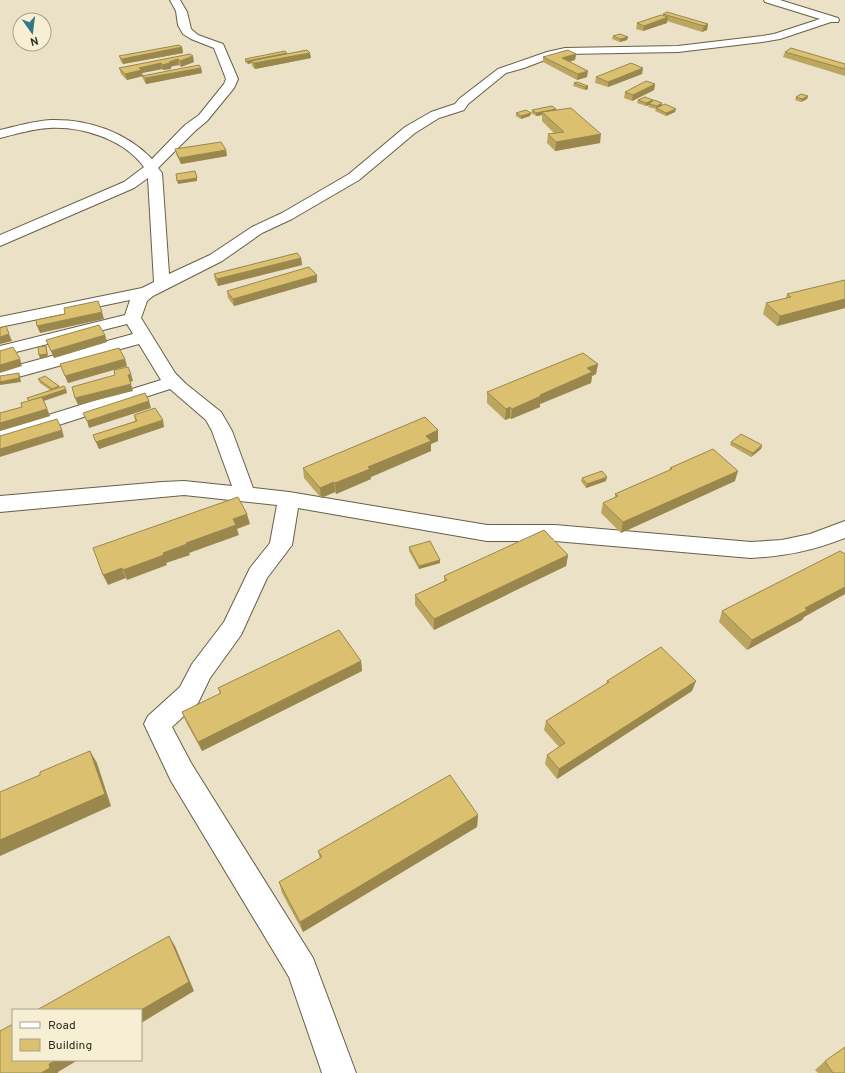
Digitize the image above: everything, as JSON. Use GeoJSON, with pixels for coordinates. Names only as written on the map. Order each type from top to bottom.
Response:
{"type":"FeatureCollection","features":[{"type":"Feature","properties":{"kind":"street"},"geometry":{"type":"LineString","coordinates":[[0,241],[129,185],[151,166],[176,140],[208,114],[230,85],[232,79],[219,46],[208,40],[197,38],[186,32],[182,23],[182,14],[175,0]]}},
{"type":"Feature","properties":{"kind":"street"},"geometry":{"type":"LineString","coordinates":[[769,0],[845,23]]}},
{"type":"Feature","properties":{"kind":"street"},"geometry":{"type":"LineString","coordinates":[[132,318],[139,299],[147,292],[216,258],[257,230],[287,216],[354,177],[410,130],[435,115],[460,107],[463,102],[502,71],[530,63],[548,55],[565,51],[678,49],[762,39],[776,37],[831,19]]}},
{"type":"Feature","properties":{"kind":"street"},"geometry":{"type":"LineString","coordinates":[[0,134],[51,124],[84,128],[115,138],[141,155],[155,173],[162,284]]}},
{"type":"Feature","properties":{"kind":"street"},"geometry":{"type":"LineString","coordinates":[[0,322],[147,292]]}},
{"type":"Feature","properties":{"kind":"street"},"geometry":{"type":"LineString","coordinates":[[36,366],[26,344],[39,314]]}},
{"type":"Feature","properties":{"kind":"street"},"geometry":{"type":"LineString","coordinates":[[132,318],[168,376],[214,416],[222,431],[245,494]]}},
{"type":"Feature","properties":{"kind":"street"},"geometry":{"type":"LineString","coordinates":[[0,351],[132,318]]}},
{"type":"Feature","properties":{"kind":"street"},"geometry":{"type":"LineString","coordinates":[[0,376],[144,337]]}},
{"type":"Feature","properties":{"kind":"street"},"geometry":{"type":"LineString","coordinates":[[0,437],[174,382]]}},
{"type":"Feature","properties":{"kind":"street"},"geometry":{"type":"LineString","coordinates":[[0,504],[184,488],[290,499],[487,533],[555,534],[751,550],[782,548],[814,541],[845,529]]}},
{"type":"Feature","properties":{"kind":"street"},"geometry":{"type":"LineString","coordinates":[[290,499],[281,545],[258,574],[233,628],[201,671],[189,694],[156,724],[181,772],[302,969],[339,1073]]}},
{"type":"Feature","properties":{"kind":"building"},"geometry":{"type":"Polygon","coordinates":[[[667,12],[708,24],[704,26],[663,14],[667,12]]]}},
{"type":"Feature","properties":{"kind":"building"},"geometry":{"type":"Polygon","coordinates":[[[661,15],[668,17],[644,26],[637,23],[661,15]]]}},
{"type":"Feature","properties":{"kind":"building"},"geometry":{"type":"Polygon","coordinates":[[[620,34],[628,37],[620,39],[613,36],[620,34]]]}},
{"type":"Feature","properties":{"kind":"building"},"geometry":{"type":"Polygon","coordinates":[[[179,45],[182,47],[122,59],[119,56],[179,45]]]}},
{"type":"Feature","properties":{"kind":"building"},"geometry":{"type":"Polygon","coordinates":[[[791,48],[845,64],[845,69],[785,52],[791,48]]]}},
{"type":"Feature","properties":{"kind":"building"},"geometry":{"type":"Polygon","coordinates":[[[307,50],[310,53],[254,63],[251,61],[307,50]]]}},
{"type":"Feature","properties":{"kind":"building"},"geometry":{"type":"Polygon","coordinates":[[[568,50],[576,54],[562,58],[588,71],[578,74],[543,57],[568,50]]]}},
{"type":"Feature","properties":{"kind":"building"},"geometry":{"type":"Polygon","coordinates":[[[285,51],[287,53],[247,61],[245,59],[285,51]]]}},
{"type":"Feature","properties":{"kind":"building"},"geometry":{"type":"Polygon","coordinates":[[[190,54],[193,56],[180,61],[178,59],[162,65],[161,63],[139,68],[142,70],[125,74],[119,68],[190,54]]]}},
{"type":"Feature","properties":{"kind":"building"},"geometry":{"type":"Polygon","coordinates":[[[631,63],[643,68],[608,82],[596,77],[631,63]]]}},
{"type":"Feature","properties":{"kind":"building"},"geometry":{"type":"Polygon","coordinates":[[[199,65],[201,68],[145,78],[142,76],[199,65]]]}},
{"type":"Feature","properties":{"kind":"building"},"geometry":{"type":"Polygon","coordinates":[[[646,81],[655,84],[633,95],[625,92],[646,81]]]}},
{"type":"Feature","properties":{"kind":"building"},"geometry":{"type":"Polygon","coordinates":[[[577,82],[588,86],[585,87],[574,83],[577,82]]]}},
{"type":"Feature","properties":{"kind":"building"},"geometry":{"type":"Polygon","coordinates":[[[801,94],[808,96],[802,99],[796,97],[801,94]]]}},
{"type":"Feature","properties":{"kind":"building"},"geometry":{"type":"Polygon","coordinates":[[[645,97],[653,100],[646,103],[638,100],[645,97]]]}},
{"type":"Feature","properties":{"kind":"building"},"geometry":{"type":"Polygon","coordinates":[[[654,100],[662,103],[657,106],[649,104],[654,100]]]}},
{"type":"Feature","properties":{"kind":"building"},"geometry":{"type":"Polygon","coordinates":[[[665,104],[676,109],[666,113],[656,108],[665,104]]]}},
{"type":"Feature","properties":{"kind":"building"},"geometry":{"type":"Polygon","coordinates":[[[552,106],[556,109],[536,113],[532,110],[552,106]]]}},
{"type":"Feature","properties":{"kind":"building"},"geometry":{"type":"Polygon","coordinates":[[[571,108],[601,134],[556,142],[548,134],[564,132],[542,112],[571,108]]]}},
{"type":"Feature","properties":{"kind":"building"},"geometry":{"type":"Polygon","coordinates":[[[526,110],[531,113],[521,116],[516,113],[526,110]]]}},
{"type":"Feature","properties":{"kind":"building"},"geometry":{"type":"Polygon","coordinates":[[[221,142],[226,150],[179,158],[175,149],[221,142]]]}},
{"type":"Feature","properties":{"kind":"building"},"geometry":{"type":"Polygon","coordinates":[[[195,171],[197,178],[177,181],[176,174],[195,171]]]}},
{"type":"Feature","properties":{"kind":"building"},"geometry":{"type":"Polygon","coordinates":[[[297,253],[301,258],[217,279],[214,274],[297,253]]]}},
{"type":"Feature","properties":{"kind":"building"},"geometry":{"type":"Polygon","coordinates":[[[309,267],[317,275],[233,299],[227,291],[309,267]]]}},
{"type":"Feature","properties":{"kind":"building"},"geometry":{"type":"Polygon","coordinates":[[[845,280],[845,299],[780,316],[766,303],[791,297],[787,294],[845,280]]]}},
{"type":"Feature","properties":{"kind":"building"},"geometry":{"type":"Polygon","coordinates":[[[98,301],[102,312],[37,326],[36,320],[65,314],[64,308],[98,301]]]}},
{"type":"Feature","properties":{"kind":"building"},"geometry":{"type":"Polygon","coordinates":[[[99,325],[105,335],[51,351],[46,340],[99,325]]]}},
{"type":"Feature","properties":{"kind":"building"},"geometry":{"type":"Polygon","coordinates":[[[6,326],[9,334],[0,337],[0,328],[6,326]]]}},
{"type":"Feature","properties":{"kind":"building"},"geometry":{"type":"Polygon","coordinates":[[[46,346],[47,354],[39,355],[38,347],[46,346]]]}},
{"type":"Feature","properties":{"kind":"building"},"geometry":{"type":"Polygon","coordinates":[[[13,347],[20,359],[0,365],[0,351],[13,347]]]}},
{"type":"Feature","properties":{"kind":"building"},"geometry":{"type":"Polygon","coordinates":[[[119,348],[125,359],[65,376],[60,364],[119,348]]]}},
{"type":"Feature","properties":{"kind":"building"},"geometry":{"type":"Polygon","coordinates":[[[583,353],[598,364],[587,368],[592,372],[512,409],[510,407],[506,409],[487,392],[583,353]]]}},
{"type":"Feature","properties":{"kind":"building"},"geometry":{"type":"Polygon","coordinates":[[[128,367],[131,374],[128,375],[131,384],[75,398],[72,387],[115,375],[114,370],[128,367]]]}},
{"type":"Feature","properties":{"kind":"building"},"geometry":{"type":"Polygon","coordinates":[[[19,373],[19,378],[0,382],[0,376],[19,373]]]}},
{"type":"Feature","properties":{"kind":"building"},"geometry":{"type":"Polygon","coordinates":[[[45,376],[59,386],[52,389],[38,379],[45,376]]]}},
{"type":"Feature","properties":{"kind":"building"},"geometry":{"type":"Polygon","coordinates":[[[64,386],[66,389],[42,397],[29,401],[27,398],[64,386]]]}},
{"type":"Feature","properties":{"kind":"building"},"geometry":{"type":"Polygon","coordinates":[[[145,393],[149,401],[87,421],[83,413],[145,393]]]}},
{"type":"Feature","properties":{"kind":"building"},"geometry":{"type":"Polygon","coordinates":[[[42,397],[47,409],[0,423],[0,413],[22,407],[21,403],[42,397]]]}},
{"type":"Feature","properties":{"kind":"building"},"geometry":{"type":"Polygon","coordinates":[[[155,408],[163,420],[96,442],[93,435],[137,421],[134,415],[155,408]]]}},
{"type":"Feature","properties":{"kind":"building"},"geometry":{"type":"Polygon","coordinates":[[[425,417],[438,430],[426,436],[431,441],[368,467],[370,469],[320,488],[303,468],[425,417]]]}},
{"type":"Feature","properties":{"kind":"building"},"geometry":{"type":"Polygon","coordinates":[[[57,419],[62,430],[0,449],[0,436],[57,419]]]}},
{"type":"Feature","properties":{"kind":"building"},"geometry":{"type":"Polygon","coordinates":[[[741,434],[762,445],[753,453],[731,442],[741,434]]]}},
{"type":"Feature","properties":{"kind":"building"},"geometry":{"type":"Polygon","coordinates":[[[713,449],[738,471],[623,522],[603,503],[618,496],[615,494],[713,449]]]}},
{"type":"Feature","properties":{"kind":"building"},"geometry":{"type":"Polygon","coordinates":[[[602,471],[607,477],[587,484],[582,478],[602,471]]]}},
{"type":"Feature","properties":{"kind":"building"},"geometry":{"type":"Polygon","coordinates":[[[238,497],[247,514],[233,519],[236,525],[186,543],[187,544],[163,553],[164,555],[123,570],[122,568],[103,575],[93,548],[238,497]]]}},
{"type":"Feature","properties":{"kind":"building"},"geometry":{"type":"Polygon","coordinates":[[[544,530],[568,555],[434,619],[415,595],[447,580],[444,576],[544,530]]]}},
{"type":"Feature","properties":{"kind":"building"},"geometry":{"type":"Polygon","coordinates":[[[430,541],[440,560],[419,566],[409,547],[430,541]]]}},
{"type":"Feature","properties":{"kind":"building"},"geometry":{"type":"Polygon","coordinates":[[[840,551],[845,554],[845,587],[805,608],[807,610],[752,640],[722,611],[840,551]]]}},
{"type":"Feature","properties":{"kind":"building"},"geometry":{"type":"Polygon","coordinates":[[[339,630],[361,661],[198,742],[182,712],[221,693],[218,688],[339,630]]]}},
{"type":"Feature","properties":{"kind":"building"},"geometry":{"type":"Polygon","coordinates":[[[661,647],[696,681],[559,769],[547,755],[565,743],[546,721],[609,682],[607,681],[661,647]]]}},
{"type":"Feature","properties":{"kind":"building"},"geometry":{"type":"Polygon","coordinates":[[[90,751],[105,794],[0,840],[0,792],[40,775],[40,772],[90,751]]]}},
{"type":"Feature","properties":{"kind":"building"},"geometry":{"type":"Polygon","coordinates":[[[450,775],[478,815],[300,922],[279,882],[322,857],[318,851],[450,775]]]}},
{"type":"Feature","properties":{"kind":"building"},"geometry":{"type":"Polygon","coordinates":[[[169,936],[189,982],[142,1009],[39,1009],[169,936]]]}},
{"type":"Feature","properties":{"kind":"building"},"geometry":{"type":"Polygon","coordinates":[[[12,1025],[12,1061],[54,1061],[49,1064],[50,1068],[41,1073],[0,1073],[0,1031],[12,1025]]]}},
{"type":"Feature","properties":{"kind":"building"},"geometry":{"type":"Polygon","coordinates":[[[845,1047],[845,1073],[833,1073],[825,1061],[845,1047]]]}}]}
